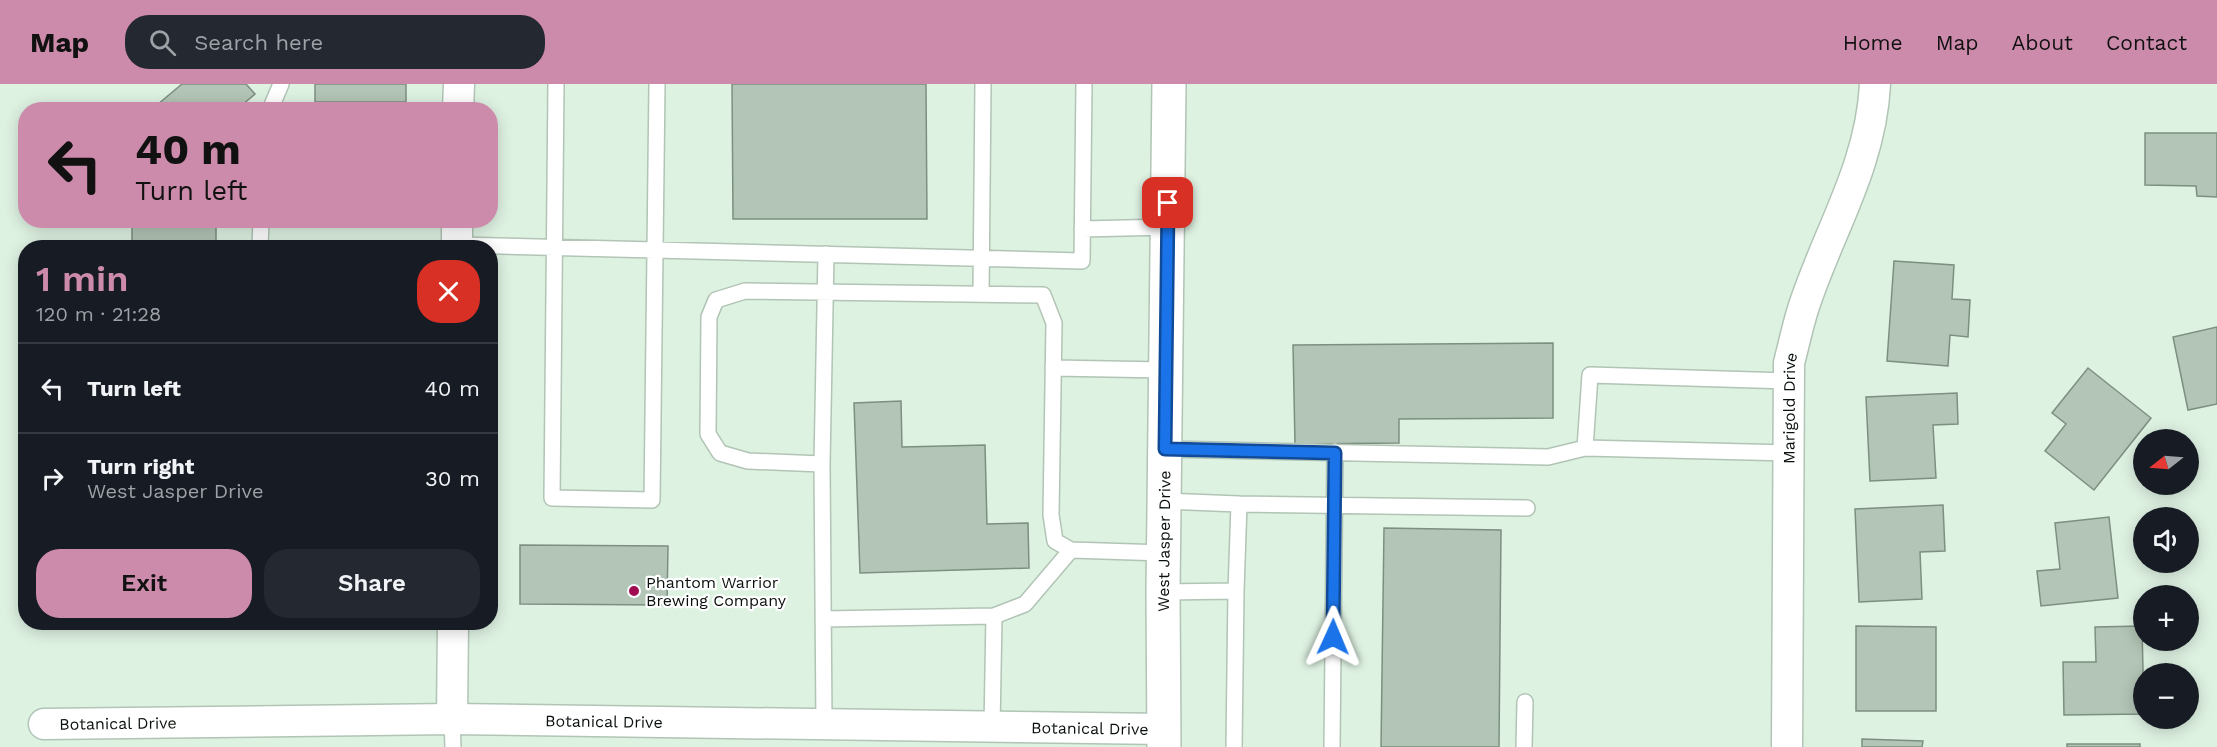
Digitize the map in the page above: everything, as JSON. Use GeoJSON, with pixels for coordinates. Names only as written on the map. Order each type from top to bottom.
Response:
{"type":"FeatureCollection","features":[{"type":"Feature","properties":{"kind":"street"},"geometry":{"type":"LineString","coordinates":[[459,84],[459,102]]}},
{"type":"Feature","properties":{"kind":"street","name":"West Jasper Drive"},"geometry":{"type":"LineString","coordinates":[[1164,738],[1163,592],[1168,84]]}},
{"type":"Feature","properties":{"kind":"street","name":"Marigold Drive"},"geometry":{"type":"LineString","coordinates":[[1787,747],[1789,363],[1804,306],[1864,154],[1873,114],[1875,84]]}},
{"type":"Feature","properties":{"kind":"street"},"geometry":{"type":"LineString","coordinates":[[452,733],[453,630]]}},
{"type":"Feature","properties":{"kind":"street","name":"Botanical Drive"},"geometry":{"type":"LineString","coordinates":[[44,724],[452,733],[824,724],[992,727],[1164,738]]}},
{"type":"Feature","properties":{"kind":"lane"},"geometry":{"type":"LineString","coordinates":[[273,102],[281,84]]}},
{"type":"Feature","properties":{"kind":"lane"},"geometry":{"type":"LineString","coordinates":[[556,84],[552,498],[652,500],[657,84]]}},
{"type":"Feature","properties":{"kind":"lane"},"geometry":{"type":"LineString","coordinates":[[981,294],[983,84]]}},
{"type":"Feature","properties":{"kind":"lane"},"geometry":{"type":"LineString","coordinates":[[498,242],[554,248],[1082,261],[1084,84]]}},
{"type":"Feature","properties":{"kind":"lane"},"geometry":{"type":"LineString","coordinates":[[1082,229],[1168,227]]}},
{"type":"Feature","properties":{"kind":"lane"},"geometry":{"type":"LineString","coordinates":[[457,238],[476,240]]}},
{"type":"Feature","properties":{"kind":"lane"},"geometry":{"type":"LineString","coordinates":[[824,724],[822,464],[826,254]]}},
{"type":"Feature","properties":{"kind":"lane"},"geometry":{"type":"LineString","coordinates":[[822,464],[748,460],[720,453],[708,434],[709,317],[716,300],[745,291],[1044,294],[1054,323],[1051,515],[1055,542],[1071,550],[1164,553]]}},
{"type":"Feature","properties":{"kind":"lane"},"geometry":{"type":"LineString","coordinates":[[1053,368],[1166,370]]}},
{"type":"Feature","properties":{"kind":"lane"},"geometry":{"type":"LineString","coordinates":[[1585,448],[1590,375],[1788,381]]}},
{"type":"Feature","properties":{"kind":"lane"},"geometry":{"type":"LineString","coordinates":[[1165,449],[1548,457],[1585,448],[1788,453]]}},
{"type":"Feature","properties":{"kind":"lane"},"geometry":{"type":"LineString","coordinates":[[1332,747],[1335,453]]}},
{"type":"Feature","properties":{"kind":"lane"},"geometry":{"type":"LineString","coordinates":[[1164,501],[1527,508]]}},
{"type":"Feature","properties":{"kind":"lane"},"geometry":{"type":"LineString","coordinates":[[1234,747],[1239,504]]}},
{"type":"Feature","properties":{"kind":"lane"},"geometry":{"type":"LineString","coordinates":[[823,619],[994,616],[1024,604],[1071,550]]}},
{"type":"Feature","properties":{"kind":"lane"},"geometry":{"type":"LineString","coordinates":[[1163,592],[1236,591]]}},
{"type":"Feature","properties":{"kind":"lane"},"geometry":{"type":"LineString","coordinates":[[992,727],[994,616]]}},
{"type":"Feature","properties":{"kind":"lane"},"geometry":{"type":"LineString","coordinates":[[1524,747],[1525,702]]}},
{"type":"Feature","properties":{"kind":"building"},"geometry":{"type":"Polygon","coordinates":[[[182,84],[246,84],[255,94],[246,102],[161,102],[182,84]]]}},
{"type":"Feature","properties":{"kind":"building"},"geometry":{"type":"Polygon","coordinates":[[[315,84],[406,84],[406,102],[315,102],[315,84]]]}},
{"type":"Feature","properties":{"kind":"building"},"geometry":{"type":"Polygon","coordinates":[[[732,84],[926,84],[927,219],[733,219],[732,84]]]}},
{"type":"Feature","properties":{"kind":"building"},"geometry":{"type":"Polygon","coordinates":[[[2145,133],[2217,133],[2217,197],[2197,196],[2196,186],[2145,185],[2145,133]]]}},
{"type":"Feature","properties":{"kind":"building"},"geometry":{"type":"Polygon","coordinates":[[[132,228],[216,228],[216,240],[132,240],[132,228]]]}},
{"type":"Feature","properties":{"kind":"building"},"geometry":{"type":"Polygon","coordinates":[[[1894,261],[1954,265],[1952,299],[1970,300],[1968,337],[1950,335],[1948,366],[1887,361],[1894,261]]]}},
{"type":"Feature","properties":{"kind":"building"},"geometry":{"type":"Polygon","coordinates":[[[2217,327],[2217,404],[2188,410],[2173,337],[2217,327]]]}},
{"type":"Feature","properties":{"kind":"building"},"geometry":{"type":"Polygon","coordinates":[[[1553,343],[1553,418],[1399,419],[1399,443],[1295,444],[1293,345],[1553,343]]]}},
{"type":"Feature","properties":{"kind":"building"},"geometry":{"type":"Polygon","coordinates":[[[2088,368],[2151,418],[2142,429],[2133,429],[2133,441],[2094,490],[2045,451],[2066,424],[2052,413],[2088,368]]]}},
{"type":"Feature","properties":{"kind":"building"},"geometry":{"type":"Polygon","coordinates":[[[1957,393],[1958,424],[1933,425],[1936,478],[1870,481],[1866,397],[1957,393]]]}},
{"type":"Feature","properties":{"kind":"building"},"geometry":{"type":"Polygon","coordinates":[[[901,401],[902,447],[985,445],[987,524],[1028,523],[1029,568],[860,573],[854,403],[901,401]]]}},
{"type":"Feature","properties":{"kind":"building"},"geometry":{"type":"Polygon","coordinates":[[[1943,505],[1945,551],[1920,552],[1922,599],[1859,602],[1855,509],[1943,505]]]}},
{"type":"Feature","properties":{"kind":"building"},"geometry":{"type":"Polygon","coordinates":[[[2109,517],[2118,598],[2041,606],[2037,571],[2060,569],[2055,523],[2109,517]]]}},
{"type":"Feature","properties":{"kind":"building"},"geometry":{"type":"Polygon","coordinates":[[[1384,528],[1501,530],[1499,747],[1381,747],[1384,528]]]}},
{"type":"Feature","properties":{"kind":"building"},"geometry":{"type":"Polygon","coordinates":[[[520,545],[668,546],[667,605],[520,604],[520,545]]]}},
{"type":"Feature","properties":{"kind":"building"},"geometry":{"type":"Polygon","coordinates":[[[1856,626],[1936,627],[1936,711],[1856,711],[1856,626]]]}},
{"type":"Feature","properties":{"kind":"building"},"geometry":{"type":"Polygon","coordinates":[[[2133,626],[2133,651],[2143,651],[2143,663],[2133,663],[2133,714],[2064,715],[2063,662],[2096,662],[2095,627],[2133,626]]]}},
{"type":"Feature","properties":{"kind":"building"},"geometry":{"type":"Polygon","coordinates":[[[1862,739],[1923,741],[1922,747],[1862,747],[1862,739]]]}},
{"type":"Feature","properties":{"kind":"building"},"geometry":{"type":"Polygon","coordinates":[[[2067,744],[2140,744],[2140,747],[2067,747],[2067,744]]]}},
{"type":"Feature","properties":{"kind":"place","name":"Phantom Warrior Brewing Company"},"geometry":{"type":"Point","coordinates":[634,591]}},
{"type":"Feature","properties":{"kind":"route"},"geometry":{"type":"LineString","coordinates":[[1168,203],[1165,449],[1335,453],[1333,637]]}}]}
